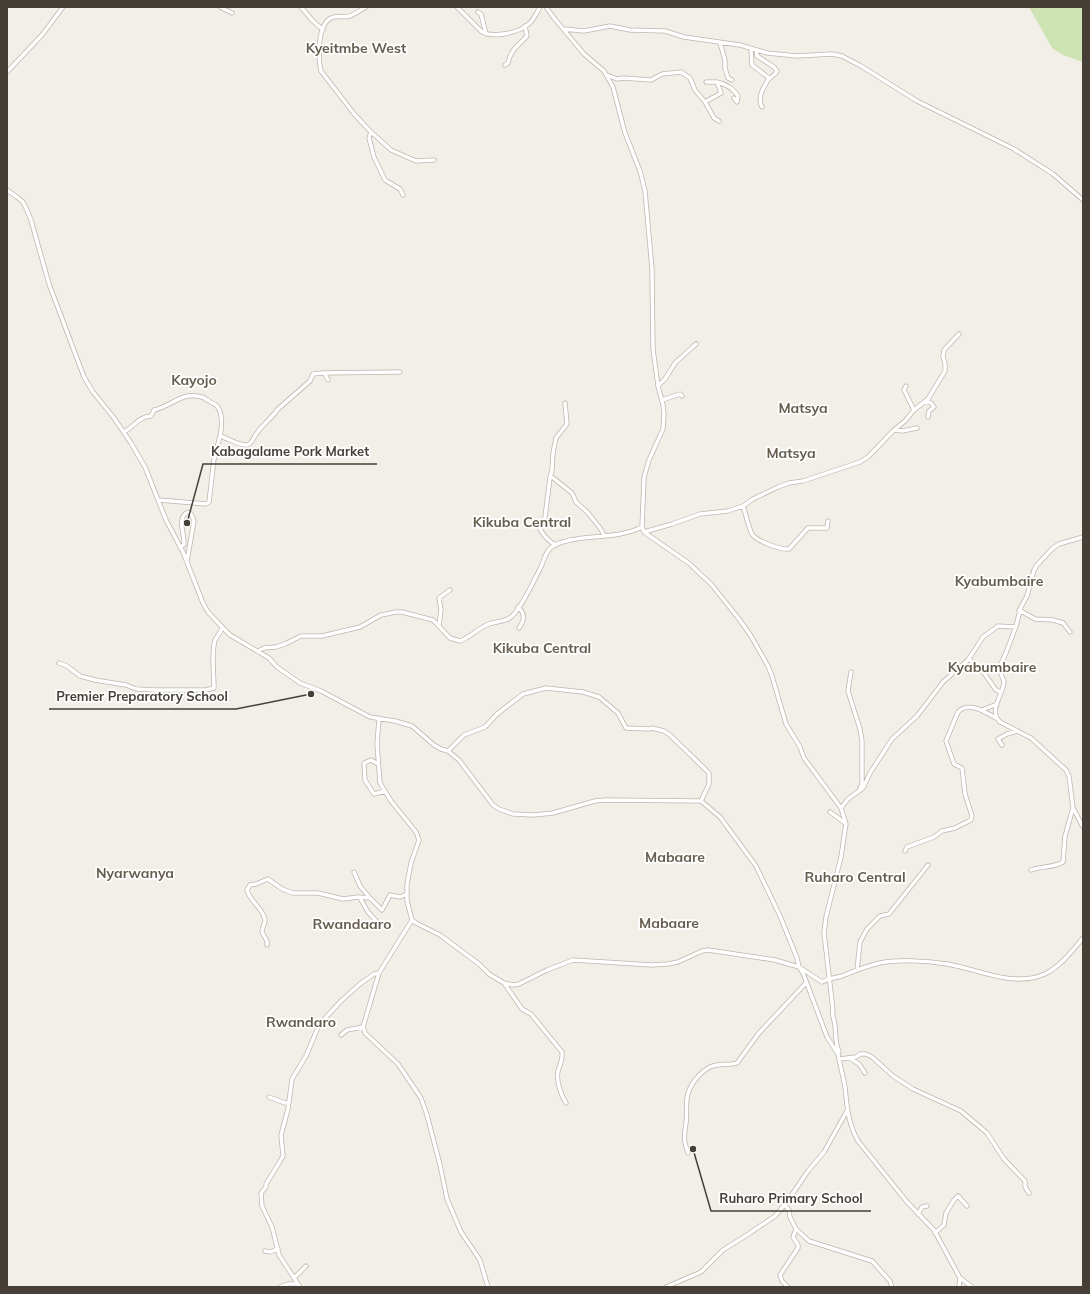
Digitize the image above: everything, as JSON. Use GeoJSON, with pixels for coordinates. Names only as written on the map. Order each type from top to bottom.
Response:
{"type":"FeatureCollection","features":[{"type":"Feature","properties":{"kind":"street"},"geometry":{"type":"LineString","coordinates":[[7,72],[42,35],[63,7]]}},
{"type":"Feature","properties":{"kind":"street"},"geometry":{"type":"LineString","coordinates":[[220,7],[232,13]]}},
{"type":"Feature","properties":{"kind":"street"},"geometry":{"type":"LineString","coordinates":[[302,7],[323,30]]}},
{"type":"Feature","properties":{"kind":"street"},"geometry":{"type":"LineString","coordinates":[[366,7],[350,16],[332,17],[325,24],[318,50],[321,70],[347,105],[371,132],[391,150],[416,161],[434,160]]}},
{"type":"Feature","properties":{"kind":"street"},"geometry":{"type":"LineString","coordinates":[[457,7],[476,27],[486,34],[505,34],[526,26],[540,7]]}},
{"type":"Feature","properties":{"kind":"street"},"geometry":{"type":"LineString","coordinates":[[546,7],[584,54],[606,74],[617,79],[651,80],[662,74],[681,72],[690,78],[695,90],[705,102],[714,118],[719,120]]}},
{"type":"Feature","properties":{"kind":"street"},"geometry":{"type":"LineString","coordinates":[[478,12],[481,14],[486,34]]}},
{"type":"Feature","properties":{"kind":"street"},"geometry":{"type":"LineString","coordinates":[[318,26],[325,24]]}},
{"type":"Feature","properties":{"kind":"street"},"geometry":{"type":"LineString","coordinates":[[505,64],[508,63],[510,55],[514,49],[527,36],[526,26]]}},
{"type":"Feature","properties":{"kind":"street"},"geometry":{"type":"LineString","coordinates":[[563,29],[584,31],[610,26],[630,30],[665,31],[684,37],[740,45],[766,53],[797,56],[832,54],[851,60],[917,102],[1014,149],[1053,174],[1083,200]]}},
{"type":"Feature","properties":{"kind":"street"},"geometry":{"type":"LineString","coordinates":[[720,43],[728,78],[732,80]]}},
{"type":"Feature","properties":{"kind":"street"},"geometry":{"type":"LineString","coordinates":[[751,49],[752,65],[769,78]]}},
{"type":"Feature","properties":{"kind":"street"},"geometry":{"type":"LineString","coordinates":[[756,50],[757,56],[776,68],[776,73],[769,78],[759,99],[762,106]]}},
{"type":"Feature","properties":{"kind":"street"},"geometry":{"type":"LineString","coordinates":[[606,74],[613,87],[624,133],[640,170],[647,201],[652,269],[653,349],[664,415],[663,429],[649,460],[644,477],[642,527],[644,532],[697,571],[715,588],[739,619],[768,666],[786,724],[800,747],[804,758],[841,808],[846,824],[841,857],[825,924],[824,938],[833,1010],[832,1013],[835,1023],[836,1040],[845,1089],[847,1111],[854,1134],[858,1141],[935,1233],[960,1278],[972,1287]]}},
{"type":"Feature","properties":{"kind":"street"},"geometry":{"type":"LineString","coordinates":[[706,82],[725,84],[728,88],[734,90],[738,96],[737,102],[734,98]]}},
{"type":"Feature","properties":{"kind":"street"},"geometry":{"type":"LineString","coordinates":[[705,102],[721,93],[717,82]]}},
{"type":"Feature","properties":{"kind":"street"},"geometry":{"type":"LineString","coordinates":[[371,132],[369,138],[374,156],[385,180],[400,189],[403,195]]}},
{"type":"Feature","properties":{"kind":"street"},"geometry":{"type":"LineString","coordinates":[[7,190],[23,202],[31,220],[49,284],[84,376],[93,392],[124,432],[145,467],[166,520],[187,562],[203,603],[208,612],[222,627],[230,634],[268,658],[277,667],[300,683],[321,691],[370,717],[395,721],[412,726],[434,745],[448,751],[463,765],[493,805],[499,809],[513,814],[534,815],[553,813],[595,801],[605,800],[701,801],[720,817],[754,862],[786,929],[799,967],[827,1038],[838,1054]]}},
{"type":"Feature","properties":{"kind":"street"},"geometry":{"type":"LineString","coordinates":[[644,532],[693,516],[728,511],[743,506],[761,494],[778,487],[804,481],[860,462],[868,457],[894,430],[905,421],[914,410],[928,399],[945,371],[943,357],[944,350],[959,334]]}},
{"type":"Feature","properties":{"kind":"street"},"geometry":{"type":"LineString","coordinates":[[658,386],[665,379],[675,363],[696,344]]}},
{"type":"Feature","properties":{"kind":"street"},"geometry":{"type":"LineString","coordinates":[[220,436],[238,443],[249,444],[255,434],[278,409],[310,381],[313,374],[400,372]]}},
{"type":"Feature","properties":{"kind":"street"},"geometry":{"type":"LineString","coordinates":[[322,373],[325,374],[328,380]]}},
{"type":"Feature","properties":{"kind":"street"},"geometry":{"type":"LineString","coordinates":[[906,386],[904,390],[914,410]]}},
{"type":"Feature","properties":{"kind":"street"},"geometry":{"type":"LineString","coordinates":[[662,400],[680,394],[682,396]]}},
{"type":"Feature","properties":{"kind":"street"},"geometry":{"type":"LineString","coordinates":[[124,432],[141,420],[151,416],[154,410],[159,410],[165,405],[180,398],[197,395],[203,396],[215,404],[220,411],[222,430],[214,459],[209,502],[206,504],[198,504],[159,500]]}},
{"type":"Feature","properties":{"kind":"street"},"geometry":{"type":"LineString","coordinates":[[925,401],[930,403],[934,408],[929,411],[928,417]]}},
{"type":"Feature","properties":{"kind":"street"},"geometry":{"type":"LineString","coordinates":[[556,545],[547,539],[540,529],[545,517],[556,438],[567,424],[565,403]]}},
{"type":"Feature","properties":{"kind":"street"},"geometry":{"type":"LineString","coordinates":[[894,430],[902,431],[917,428]]}},
{"type":"Feature","properties":{"kind":"street"},"geometry":{"type":"LineString","coordinates":[[550,478],[552,477],[572,493],[576,502],[600,528],[604,536]]}},
{"type":"Feature","properties":{"kind":"street"},"geometry":{"type":"LineString","coordinates":[[743,506],[752,535],[781,550],[789,549],[808,528],[827,528],[828,521]]}},
{"type":"Feature","properties":{"kind":"street"},"geometry":{"type":"LineString","coordinates":[[180,547],[183,547],[184,545],[182,518],[184,514],[188,512],[191,514],[194,521],[187,562]]}},
{"type":"Feature","properties":{"kind":"street"},"geometry":{"type":"LineString","coordinates":[[258,651],[264,648],[276,647],[285,644],[301,636],[322,636],[360,627],[381,615],[396,612],[402,612],[433,620],[450,638],[460,641],[488,624],[509,618],[532,585],[546,555],[552,547],[562,542],[632,532],[642,527]]}},
{"type":"Feature","properties":{"kind":"street"},"geometry":{"type":"LineString","coordinates":[[996,718],[995,714],[997,704],[1004,682],[998,668],[1006,653],[1016,627],[1019,610],[1029,591],[1034,570],[1045,554],[1059,544],[1083,537]]}},
{"type":"Feature","properties":{"kind":"street"},"geometry":{"type":"LineString","coordinates":[[439,625],[441,610],[438,598],[450,590]]}},
{"type":"Feature","properties":{"kind":"street"},"geometry":{"type":"LineString","coordinates":[[518,607],[523,612],[524,616],[519,628]]}},
{"type":"Feature","properties":{"kind":"street"},"geometry":{"type":"LineString","coordinates":[[1019,610],[1034,620],[1053,620],[1063,622],[1070,632]]}},
{"type":"Feature","properties":{"kind":"street"},"geometry":{"type":"LineString","coordinates":[[59,663],[67,666],[80,676],[136,688],[156,690],[206,690],[214,688],[212,662],[216,638],[221,633],[222,627]]}},
{"type":"Feature","properties":{"kind":"street"},"geometry":{"type":"LineString","coordinates":[[841,808],[848,799],[863,788],[870,773],[892,739],[918,716],[943,682],[969,659],[980,641],[996,627],[1016,627]]}},
{"type":"Feature","properties":{"kind":"street"},"geometry":{"type":"LineString","coordinates":[[969,659],[984,673],[996,690],[1001,692]]}},
{"type":"Feature","properties":{"kind":"street"},"geometry":{"type":"LineString","coordinates":[[851,672],[848,691],[860,729],[862,741],[862,785],[855,795]]}},
{"type":"Feature","properties":{"kind":"street"},"geometry":{"type":"LineString","coordinates":[[448,751],[464,735],[485,727],[497,714],[523,694],[546,688],[583,692],[599,697],[603,700],[618,713],[626,728],[652,728],[664,731],[670,735],[709,773],[709,784],[701,801]]}},
{"type":"Feature","properties":{"kind":"street"},"geometry":{"type":"LineString","coordinates":[[982,710],[997,704]]}},
{"type":"Feature","properties":{"kind":"street"},"geometry":{"type":"LineString","coordinates":[[905,851],[907,847],[934,837],[942,831],[955,828],[971,819],[972,816],[965,794],[962,768],[954,764],[946,741],[958,712],[965,708],[982,710],[1006,726],[1031,738],[1066,770],[1069,776],[1073,808],[1083,827]]}},
{"type":"Feature","properties":{"kind":"street"},"geometry":{"type":"LineString","coordinates":[[379,719],[377,744],[380,783],[391,801],[413,827],[419,840],[409,872],[407,894],[412,920],[379,973],[363,1027],[365,1033],[398,1064],[421,1098],[440,1165],[447,1199],[461,1232],[480,1260],[488,1287]]}},
{"type":"Feature","properties":{"kind":"street"},"geometry":{"type":"LineString","coordinates":[[1002,745],[998,739],[1007,734],[1018,731]]}},
{"type":"Feature","properties":{"kind":"street"},"geometry":{"type":"LineString","coordinates":[[378,764],[371,760],[364,763],[365,780],[374,794],[385,791]]}},
{"type":"Feature","properties":{"kind":"street"},"geometry":{"type":"LineString","coordinates":[[1031,870],[1045,866],[1056,866],[1063,862],[1065,836],[1073,808]]}},
{"type":"Feature","properties":{"kind":"street"},"geometry":{"type":"LineString","coordinates":[[830,812],[846,824]]}},
{"type":"Feature","properties":{"kind":"street"},"geometry":{"type":"LineString","coordinates":[[857,970],[860,942],[867,929],[880,916],[889,914],[928,865]]}},
{"type":"Feature","properties":{"kind":"street"},"geometry":{"type":"LineString","coordinates":[[354,872],[360,886],[382,910],[390,895],[400,897],[407,894]]}},
{"type":"Feature","properties":{"kind":"street"},"geometry":{"type":"LineString","coordinates":[[267,945],[267,941],[262,932],[265,918],[260,909],[249,896],[247,890],[250,885],[268,880],[290,892],[318,893],[343,899],[370,898]]}},
{"type":"Feature","properties":{"kind":"street"},"geometry":{"type":"LineString","coordinates":[[360,898],[368,912],[378,923]]}},
{"type":"Feature","properties":{"kind":"street"},"geometry":{"type":"LineString","coordinates":[[412,920],[440,934],[490,974],[504,983],[513,985],[519,984],[547,970],[573,960],[652,965],[668,964],[678,962],[702,951],[708,950],[770,960],[799,967],[822,982],[829,978],[838,977],[887,962],[927,962],[948,964],[1000,977],[1020,979],[1036,977],[1053,970],[1083,938]]}},
{"type":"Feature","properties":{"kind":"street"},"geometry":{"type":"LineString","coordinates":[[299,1285],[280,1254],[272,1227],[262,1206],[261,1193],[266,1187],[266,1184],[283,1156],[281,1135],[289,1102],[292,1079],[306,1056],[319,1025],[329,1013],[356,987],[374,974],[379,973]]}},
{"type":"Feature","properties":{"kind":"street"},"geometry":{"type":"LineString","coordinates":[[504,983],[522,1009],[531,1014],[562,1052],[563,1059],[558,1072],[558,1078],[563,1099],[566,1103]]}},
{"type":"Feature","properties":{"kind":"street"},"geometry":{"type":"LineString","coordinates":[[688,1153],[684,1141],[684,1131],[686,1123],[687,1099],[691,1086],[699,1076],[709,1068],[723,1063],[737,1063],[759,1033],[806,983]]}},
{"type":"Feature","properties":{"kind":"street"},"geometry":{"type":"LineString","coordinates":[[341,1035],[346,1030],[363,1027]]}},
{"type":"Feature","properties":{"kind":"street"},"geometry":{"type":"LineString","coordinates":[[839,1059],[856,1057],[860,1054],[868,1055],[903,1083],[961,1110],[987,1133],[1004,1159],[1025,1181],[1025,1187],[1029,1193]]}},
{"type":"Feature","properties":{"kind":"street"},"geometry":{"type":"LineString","coordinates":[[851,1058],[859,1064],[865,1073]]}},
{"type":"Feature","properties":{"kind":"street"},"geometry":{"type":"LineString","coordinates":[[269,1097],[285,1103],[289,1102]]}},
{"type":"Feature","properties":{"kind":"street"},"geometry":{"type":"LineString","coordinates":[[666,1287],[701,1272],[723,1250],[775,1216],[785,1205],[808,1171],[824,1152],[847,1111]]}},
{"type":"Feature","properties":{"kind":"street"},"geometry":{"type":"LineString","coordinates":[[935,1233],[944,1225],[946,1213],[958,1196],[967,1206]]}},
{"type":"Feature","properties":{"kind":"street"},"geometry":{"type":"LineString","coordinates":[[785,1205],[789,1210],[790,1217],[796,1229],[801,1235],[812,1242],[872,1261],[892,1287]]}},
{"type":"Feature","properties":{"kind":"street"},"geometry":{"type":"LineString","coordinates":[[918,1214],[922,1207],[927,1206]]}},
{"type":"Feature","properties":{"kind":"street"},"geometry":{"type":"LineString","coordinates":[[788,1287],[782,1281],[780,1275],[798,1248],[798,1245],[793,1237],[796,1229]]}},
{"type":"Feature","properties":{"kind":"street"},"geometry":{"type":"LineString","coordinates":[[265,1251],[270,1252],[278,1249]]}},
{"type":"Feature","properties":{"kind":"street"},"geometry":{"type":"LineString","coordinates":[[294,1278],[306,1266]]}},
{"type":"Feature","properties":{"kind":"street"},"geometry":{"type":"LineString","coordinates":[[959,1287],[960,1278]]}},
{"type":"Feature","properties":{"kind":"street"},"geometry":{"type":"LineString","coordinates":[[280,1287],[288,1284],[299,1285]]}},
{"type":"Feature","properties":{"kind":"green space"},"geometry":{"type":"Polygon","coordinates":[[[1029,7],[1083,7],[1083,62],[1063,55],[1052,48],[1029,7]]]}},
{"type":"Feature","properties":{"kind":"place","name":"Kabagalame Pork Market"},"geometry":{"type":"Point","coordinates":[187,523]}},
{"type":"Feature","properties":{"kind":"place","name":"Premier Preparatory School"},"geometry":{"type":"Point","coordinates":[311,694]}},
{"type":"Feature","properties":{"kind":"place","name":"Ruharo Primary School"},"geometry":{"type":"Point","coordinates":[693,1149]}},
{"type":"Feature","properties":{"kind":"district","name":"Kyeitmbe West"},"geometry":{"type":"Point","coordinates":[356,48]}},
{"type":"Feature","properties":{"kind":"district","name":"Kayojo"},"geometry":{"type":"Point","coordinates":[194,380]}},
{"type":"Feature","properties":{"kind":"district","name":"Matsya"},"geometry":{"type":"Point","coordinates":[803,408]}},
{"type":"Feature","properties":{"kind":"district","name":"Matsya"},"geometry":{"type":"Point","coordinates":[791,453]}},
{"type":"Feature","properties":{"kind":"district","name":"Kikuba Central"},"geometry":{"type":"Point","coordinates":[522,522]}},
{"type":"Feature","properties":{"kind":"district","name":"Kyabumbaire"},"geometry":{"type":"Point","coordinates":[999,581]}},
{"type":"Feature","properties":{"kind":"district","name":"Kikuba Central"},"geometry":{"type":"Point","coordinates":[542,648]}},
{"type":"Feature","properties":{"kind":"district","name":"Kyabumbaire"},"geometry":{"type":"Point","coordinates":[992,667]}},
{"type":"Feature","properties":{"kind":"district","name":"Mabaare"},"geometry":{"type":"Point","coordinates":[675,857]}},
{"type":"Feature","properties":{"kind":"district","name":"Nyarwanya"},"geometry":{"type":"Point","coordinates":[135,873]}},
{"type":"Feature","properties":{"kind":"district","name":"Ruharo Central"},"geometry":{"type":"Point","coordinates":[855,877]}},
{"type":"Feature","properties":{"kind":"district","name":"Mabaare"},"geometry":{"type":"Point","coordinates":[669,923]}},
{"type":"Feature","properties":{"kind":"district","name":"Rwandaaro"},"geometry":{"type":"Point","coordinates":[352,924]}},
{"type":"Feature","properties":{"kind":"district","name":"Rwandaro"},"geometry":{"type":"Point","coordinates":[301,1022]}}]}
